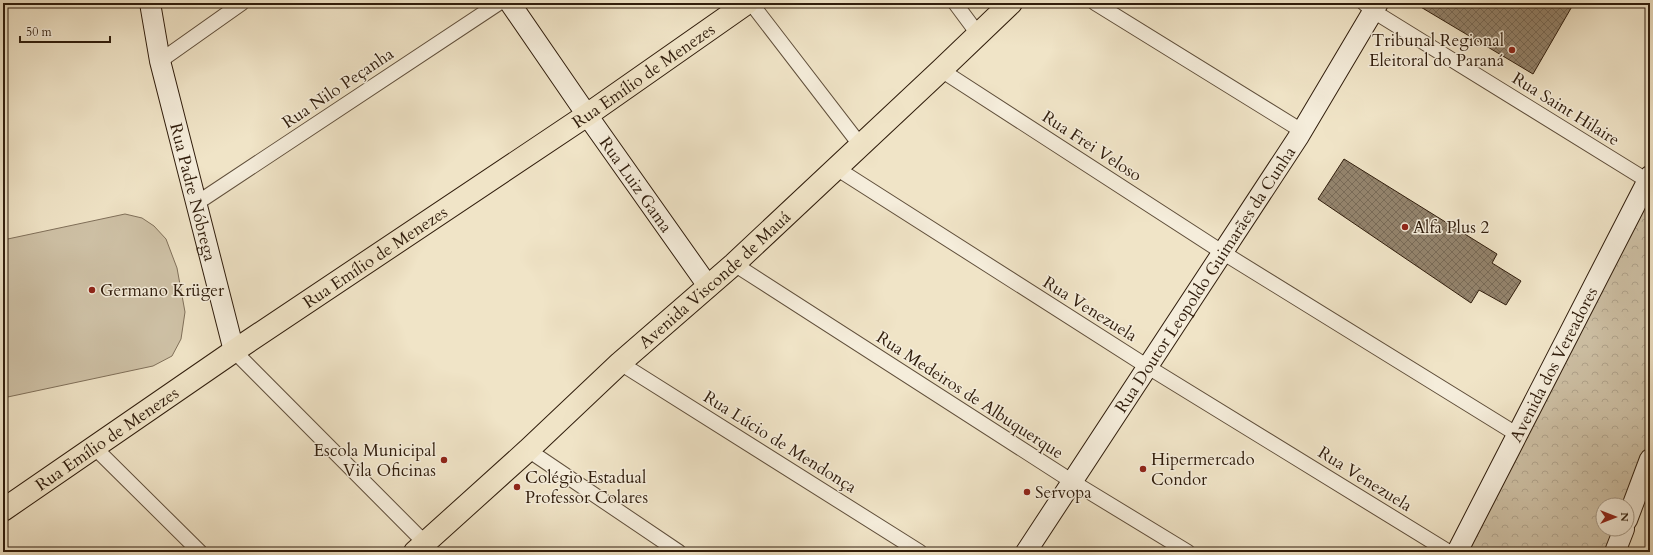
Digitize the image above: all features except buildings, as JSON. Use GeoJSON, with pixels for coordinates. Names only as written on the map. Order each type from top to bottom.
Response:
{"type":"FeatureCollection","features":[{"type":"Feature","properties":{"kind":"main road","name":"Rua Emílio de Menezes"},"geometry":{"type":"LineString","coordinates":[[3,510],[234,351],[587,115],[747,3]]}},
{"type":"Feature","properties":{"kind":"main road","name":"Avenida Visconde de Mauá"},"geometry":{"type":"LineString","coordinates":[[420,547],[528,450],[620,363],[734,264],[861,146],[1011,3]]}},
{"type":"Feature","properties":{"kind":"street","name":"Rua Padre Nóbrega"},"geometry":{"type":"LineString","coordinates":[[150,3],[160,61],[234,351]]}},
{"type":"Feature","properties":{"kind":"street"},"geometry":{"type":"LineString","coordinates":[[160,61],[242,3]]}},
{"type":"Feature","properties":{"kind":"street","name":"Rua Nilo Peçanha"},"geometry":{"type":"LineString","coordinates":[[197,203],[499,3]]}},
{"type":"Feature","properties":{"kind":"street","name":"Rua Luiz Gama"},"geometry":{"type":"LineString","coordinates":[[510,3],[708,286]]}},
{"type":"Feature","properties":{"kind":"street"},"geometry":{"type":"LineString","coordinates":[[751,3],[861,146]]}},
{"type":"Feature","properties":{"kind":"street"},"geometry":{"type":"LineString","coordinates":[[955,3],[978,34]]}},
{"type":"Feature","properties":{"kind":"street"},"geometry":{"type":"LineString","coordinates":[[1095,3],[1302,131]]}},
{"type":"Feature","properties":{"kind":"street","name":"Rua Doutor Leopoldo Guimarães da Cunha"},"geometry":{"type":"LineString","coordinates":[[1026,552],[1302,131],[1372,6]]}},
{"type":"Feature","properties":{"kind":"street","name":"Rua Saint Hilaire"},"geometry":{"type":"LineString","coordinates":[[1372,6],[1649,180]]}},
{"type":"Feature","properties":{"kind":"street","name":"Rua Frei Veloso"},"geometry":{"type":"LineString","coordinates":[[941,70],[1222,252],[1518,435]]}},
{"type":"Feature","properties":{"kind":"street","name":"Rua Venezuela"},"geometry":{"type":"LineString","coordinates":[[836,168],[1148,367],[1449,552]]}},
{"type":"Feature","properties":{"kind":"street","name":"Avenida dos Vereadores"},"geometry":{"type":"LineString","coordinates":[[1458,552],[1649,180]]}},
{"type":"Feature","properties":{"kind":"street","name":"Rua Medeiros de Albuquerque"},"geometry":{"type":"LineString","coordinates":[[734,264],[1073,482],[1188,552]]}},
{"type":"Feature","properties":{"kind":"street"},"geometry":{"type":"LineString","coordinates":[[234,351],[420,547]]}},
{"type":"Feature","properties":{"kind":"street","name":"Rua Lúcio de Mendonça"},"geometry":{"type":"LineString","coordinates":[[620,363],[920,552]]}},
{"type":"Feature","properties":{"kind":"street"},"geometry":{"type":"LineString","coordinates":[[94,447],[200,552]]}},
{"type":"Feature","properties":{"kind":"street"},"geometry":{"type":"LineString","coordinates":[[528,450],[679,552]]}},
{"type":"Feature","properties":{"kind":"street"},"geometry":{"type":"LineString","coordinates":[[1635,499],[1650,459]]}},
{"type":"Feature","properties":{"kind":"street"},"geometry":{"type":"LineString","coordinates":[[1615,552],[1621,537]]}},
{"type":"Feature","properties":{"kind":"green space"},"geometry":{"type":"Polygon","coordinates":[[[1650,196],[1650,447],[1631,497],[1595,497],[1595,537],[1617,537],[1611,552],[1460,552],[1650,196]]]}},
{"type":"Feature","properties":{"kind":"green space","name":"Germano Krüger"},"geometry":{"type":"Polygon","coordinates":[[[125,214],[142,218],[154,226],[166,239],[177,268],[185,312],[181,339],[172,356],[153,366],[3,398],[3,240],[125,214]]]}},
{"type":"Feature","properties":{"kind":"place","name":"Tribunal Regional Eleitoral do Paraná"},"geometry":{"type":"Point","coordinates":[1512,50]}},
{"type":"Feature","properties":{"kind":"place","name":"Alfa Plus 2"},"geometry":{"type":"Point","coordinates":[1405,227]}},
{"type":"Feature","properties":{"kind":"place","name":"Germano Krüger"},"geometry":{"type":"Point","coordinates":[92,290]}},
{"type":"Feature","properties":{"kind":"place","name":"Escola Municipal Vila Oficinas"},"geometry":{"type":"Point","coordinates":[444,460]}},
{"type":"Feature","properties":{"kind":"place","name":"Hipermercado Condor"},"geometry":{"type":"Point","coordinates":[1143,469]}},
{"type":"Feature","properties":{"kind":"place","name":"Colégio Estadual Professor Colares"},"geometry":{"type":"Point","coordinates":[517,487]}},
{"type":"Feature","properties":{"kind":"place","name":"Servopa"},"geometry":{"type":"Point","coordinates":[1027,492]}}]}
